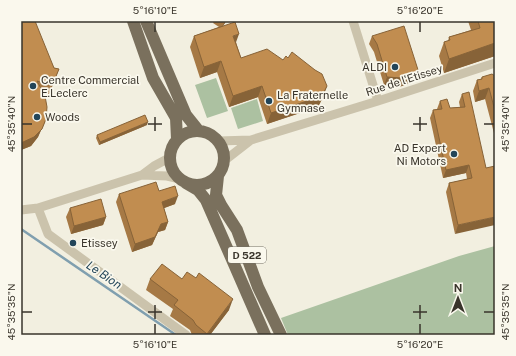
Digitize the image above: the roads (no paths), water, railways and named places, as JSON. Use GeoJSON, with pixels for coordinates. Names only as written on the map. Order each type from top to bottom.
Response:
{"type":"FeatureCollection","features":[{"type":"Feature","properties":{"kind":"main road"},"geometry":{"type":"LineString","coordinates":[[133,21],[153,78],[176,118],[177,139]]}},
{"type":"Feature","properties":{"kind":"main road"},"geometry":{"type":"LineString","coordinates":[[146,21],[186,115],[198,130]]}},
{"type":"Feature","properties":{"kind":"main road"},"geometry":{"type":"LineString","coordinates":[[198,130],[211,134],[219,142],[223,148],[224,161],[223,168],[218,176],[209,183],[198,186],[183,181],[172,169],[169,158],[171,149],[177,139],[186,133],[198,130]]}},
{"type":"Feature","properties":{"kind":"main road","name":"D 522"},"geometry":{"type":"LineString","coordinates":[[218,176],[216,195],[237,230],[258,287],[281,335]]}},
{"type":"Feature","properties":{"kind":"main road","name":"D 522"},"geometry":{"type":"LineString","coordinates":[[183,181],[198,190],[206,200],[265,335]]}},
{"type":"Feature","properties":{"kind":"street"},"geometry":{"type":"LineString","coordinates":[[353,21],[378,101]]}},
{"type":"Feature","properties":{"kind":"street","name":"Rue de l'Etissey"},"geometry":{"type":"LineString","coordinates":[[219,142],[251,140],[495,63]]}},
{"type":"Feature","properties":{"kind":"street","name":"Rue de l'Etissey"},"geometry":{"type":"LineString","coordinates":[[224,161],[251,140]]}},
{"type":"Feature","properties":{"kind":"street"},"geometry":{"type":"LineString","coordinates":[[21,210],[38,208],[142,175],[154,166],[169,158]]}},
{"type":"Feature","properties":{"kind":"street"},"geometry":{"type":"LineString","coordinates":[[142,175],[167,176],[183,181]]}},
{"type":"Feature","properties":{"kind":"street"},"geometry":{"type":"LineString","coordinates":[[38,208],[48,234],[186,335]]}},
{"type":"Feature","properties":{"kind":"waterway","name":"Le Bion"},"geometry":{"type":"LineString","coordinates":[[21,229],[176,335]]}},
{"type":"Feature","properties":{"kind":"place","name":"ALDI"},"geometry":{"type":"Point","coordinates":[395,67]}},
{"type":"Feature","properties":{"kind":"place","name":"Centre Commercial E.Leclerc"},"geometry":{"type":"Point","coordinates":[33,86]}},
{"type":"Feature","properties":{"kind":"place","name":"La Fraternelle Gymnase"},"geometry":{"type":"Point","coordinates":[269,101]}},
{"type":"Feature","properties":{"kind":"place","name":"Woods"},"geometry":{"type":"Point","coordinates":[37,117]}},
{"type":"Feature","properties":{"kind":"place","name":"AD Expert Ni Motors"},"geometry":{"type":"Point","coordinates":[454,154]}},
{"type":"Feature","properties":{"kind":"place","name":"Etissey"},"geometry":{"type":"Point","coordinates":[73,243]}}]}
